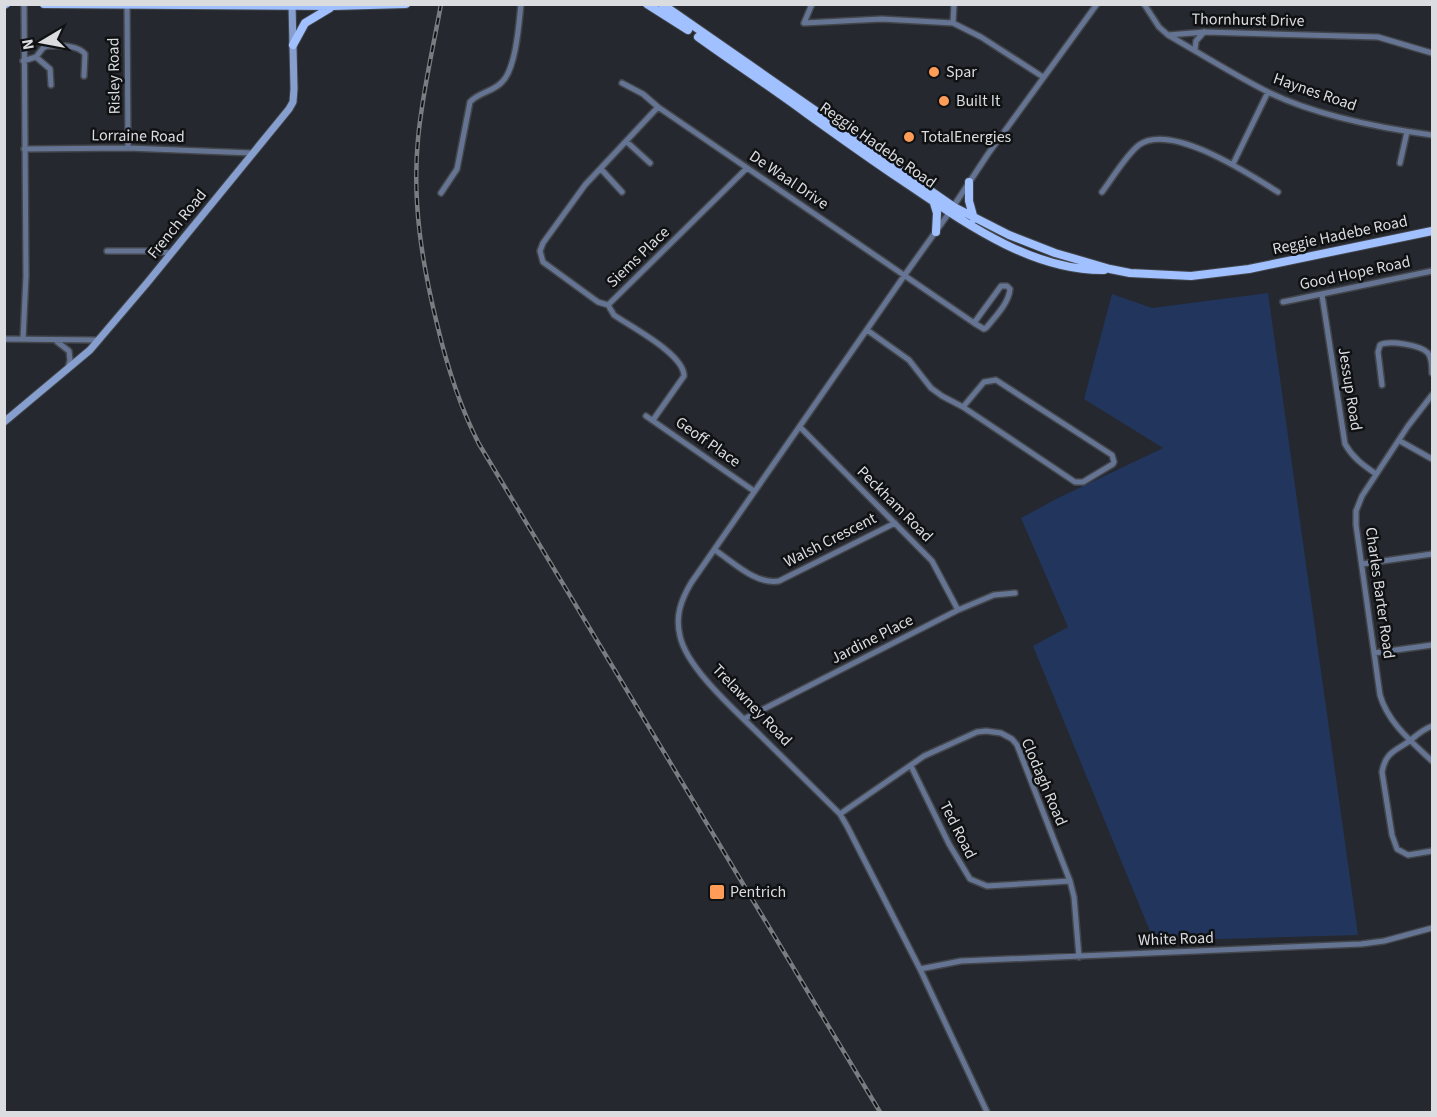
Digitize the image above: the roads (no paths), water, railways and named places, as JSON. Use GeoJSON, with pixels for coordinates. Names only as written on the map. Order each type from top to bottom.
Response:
{"type":"FeatureCollection","features":[{"type":"Feature","properties":{"kind":"main road"},"geometry":{"type":"LineString","coordinates":[[44,4],[405,5]]}},
{"type":"Feature","properties":{"kind":"main road"},"geometry":{"type":"LineString","coordinates":[[293,45],[305,23],[333,6]]}},
{"type":"Feature","properties":{"kind":"main road","name":"Reggie Hadebe Road"},"geometry":{"type":"LineString","coordinates":[[656,6],[852,147],[933,202],[1041,248],[1110,270]]}},
{"type":"Feature","properties":{"kind":"main road","name":"Reggie Hadebe Road"},"geometry":{"type":"LineString","coordinates":[[656,6],[992,237],[1038,257],[1069,267],[1143,275],[1207,275],[1249,269],[1432,231]]}},
{"type":"Feature","properties":{"kind":"main road"},"geometry":{"type":"LineString","coordinates":[[969,182],[969,201],[974,219]]}},
{"type":"Feature","properties":{"kind":"main road"},"geometry":{"type":"LineString","coordinates":[[933,202],[937,213],[936,232]]}},
{"type":"Feature","properties":{"kind":"street"},"geometry":{"type":"LineString","coordinates":[[23,339],[26,276],[24,4]]}},
{"type":"Feature","properties":{"kind":"street"},"geometry":{"type":"LineString","coordinates":[[441,193],[456,169],[470,102],[476,96],[501,84],[507,75],[516,42],[521,4]]}},
{"type":"Feature","properties":{"kind":"street"},"geometry":{"type":"LineString","coordinates":[[812,4],[804,23],[882,19],[953,22],[981,37],[1043,78]]}},
{"type":"Feature","properties":{"kind":"street"},"geometry":{"type":"LineString","coordinates":[[953,22],[954,4]]}},
{"type":"Feature","properties":{"kind":"street"},"geometry":{"type":"LineString","coordinates":[[952,210],[969,182],[1097,4]]}},
{"type":"Feature","properties":{"kind":"street","name":"Haynes Road"},"geometry":{"type":"LineString","coordinates":[[1144,4],[1159,27],[1168,35],[1268,92],[1301,105],[1355,120],[1407,132],[1432,135]]}},
{"type":"Feature","properties":{"kind":"street","name":"Risley Road"},"geometry":{"type":"LineString","coordinates":[[127,5],[128,148]]}},
{"type":"Feature","properties":{"kind":"street","name":"French Road"},"geometry":{"type":"LineString","coordinates":[[4,422],[67,370],[98,340],[289,109],[293,102],[294,89],[292,5]]}},
{"type":"Feature","properties":{"kind":"street"},"geometry":{"type":"LineString","coordinates":[[1195,50],[1196,41],[1200,34],[1205,32]]}},
{"type":"Feature","properties":{"kind":"street","name":"Thornhurst Drive"},"geometry":{"type":"LineString","coordinates":[[1168,35],[1205,32],[1378,37],[1432,53]]}},
{"type":"Feature","properties":{"kind":"street"},"geometry":{"type":"LineString","coordinates":[[23,61],[36,57],[47,46],[73,47],[81,50],[86,58],[84,76]]}},
{"type":"Feature","properties":{"kind":"street"},"geometry":{"type":"LineString","coordinates":[[36,57],[50,69],[51,85]]}},
{"type":"Feature","properties":{"kind":"street","name":"De Waal Drive"},"geometry":{"type":"LineString","coordinates":[[622,83],[643,94],[658,107],[974,323]]}},
{"type":"Feature","properties":{"kind":"street"},"geometry":{"type":"LineString","coordinates":[[1233,164],[1268,92]]}},
{"type":"Feature","properties":{"kind":"street"},"geometry":{"type":"LineString","coordinates":[[622,192],[601,169],[658,107]]}},
{"type":"Feature","properties":{"kind":"street"},"geometry":{"type":"LineString","coordinates":[[1400,163],[1407,132]]}},
{"type":"Feature","properties":{"kind":"street"},"geometry":{"type":"LineString","coordinates":[[1102,192],[1136,147],[1151,140],[1169,140],[1188,144],[1233,164],[1278,192]]}},
{"type":"Feature","properties":{"kind":"street"},"geometry":{"type":"LineString","coordinates":[[627,142],[650,163]]}},
{"type":"Feature","properties":{"kind":"street","name":"Lorraine Road"},"geometry":{"type":"LineString","coordinates":[[24,149],[128,148],[252,153]]}},
{"type":"Feature","properties":{"kind":"street","name":"Siems Place"},"geometry":{"type":"LineString","coordinates":[[601,169],[585,185],[543,243],[540,256],[543,262],[573,285],[598,302],[608,305],[747,168]]}},
{"type":"Feature","properties":{"kind":"street","name":"Trelawney Road"},"geometry":{"type":"LineString","coordinates":[[952,210],[754,491],[682,599],[678,616],[680,636],[691,659],[702,674],[840,814],[855,839],[920,969],[987,1113]]}},
{"type":"Feature","properties":{"kind":"street"},"geometry":{"type":"LineString","coordinates":[[107,251],[150,250],[171,253]]}},
{"type":"Feature","properties":{"kind":"street","name":"Good Hope Road"},"geometry":{"type":"LineString","coordinates":[[1284,302],[1432,271]]}},
{"type":"Feature","properties":{"kind":"street"},"geometry":{"type":"LineString","coordinates":[[1001,286],[1007,286],[1011,293],[986,328],[974,323],[1001,286]]}},
{"type":"Feature","properties":{"kind":"street","name":"Jessup Road"},"geometry":{"type":"LineString","coordinates":[[1322,295],[1345,444],[1355,459],[1376,474]]}},
{"type":"Feature","properties":{"kind":"street"},"geometry":{"type":"LineString","coordinates":[[608,305],[614,315],[673,355],[683,368],[684,376],[653,420]]}},
{"type":"Feature","properties":{"kind":"street"},"geometry":{"type":"LineString","coordinates":[[867,330],[909,360],[931,388],[1075,482],[1083,482],[1114,462],[1112,455],[996,380],[984,382],[963,407]]}},
{"type":"Feature","properties":{"kind":"street"},"geometry":{"type":"LineString","coordinates":[[4,339],[98,340]]}},
{"type":"Feature","properties":{"kind":"street"},"geometry":{"type":"LineString","coordinates":[[54,340],[69,351],[70,360],[67,370]]}},
{"type":"Feature","properties":{"kind":"street"},"geometry":{"type":"LineString","coordinates":[[1382,385],[1378,352],[1380,345],[1384,343],[1391,342],[1423,349],[1430,356],[1432,373]]}},
{"type":"Feature","properties":{"kind":"street","name":"Charles Barter Road"},"geometry":{"type":"LineString","coordinates":[[1432,395],[1407,426],[1400,441],[1362,496],[1356,511],[1374,653],[1384,707],[1389,718],[1432,761]]}},
{"type":"Feature","properties":{"kind":"street","name":"Geoff Place"},"geometry":{"type":"LineString","coordinates":[[646,416],[754,491]]}},
{"type":"Feature","properties":{"kind":"street","name":"Peckham Road"},"geometry":{"type":"LineString","coordinates":[[800,427],[932,561],[958,610]]}},
{"type":"Feature","properties":{"kind":"street"},"geometry":{"type":"LineString","coordinates":[[1400,441],[1432,459]]}},
{"type":"Feature","properties":{"kind":"street","name":"Walsh Crescent"},"geometry":{"type":"LineString","coordinates":[[715,550],[758,579],[773,582],[895,523]]}},
{"type":"Feature","properties":{"kind":"street"},"geometry":{"type":"LineString","coordinates":[[1362,564],[1432,554]]}},
{"type":"Feature","properties":{"kind":"street","name":"Jardine Place"},"geometry":{"type":"LineString","coordinates":[[744,718],[958,610],[994,595],[1015,593]]}},
{"type":"Feature","properties":{"kind":"street"},"geometry":{"type":"LineString","coordinates":[[1374,653],[1432,645]]}},
{"type":"Feature","properties":{"kind":"street"},"geometry":{"type":"LineString","coordinates":[[1432,726],[1419,732],[1411,740],[1391,752],[1384,762],[1382,772],[1395,845],[1401,853],[1416,855],[1432,851]]}},
{"type":"Feature","properties":{"kind":"street","name":"Clodagh Road"},"geometry":{"type":"LineString","coordinates":[[840,814],[924,756],[977,732],[994,731],[1006,735],[1017,745],[1029,772],[1070,881],[1074,897],[1079,957]]}},
{"type":"Feature","properties":{"kind":"street","name":"Ted Road"},"geometry":{"type":"LineString","coordinates":[[911,766],[949,844],[970,879],[987,886],[1070,881]]}},
{"type":"Feature","properties":{"kind":"street","name":"White Road"},"geometry":{"type":"LineString","coordinates":[[920,969],[961,961],[1361,945],[1432,928]]}},
{"type":"Feature","properties":{"kind":"railway"},"geometry":{"type":"LineString","coordinates":[[441,4],[420,122],[416,186],[427,278],[454,385],[479,444],[880,1112]]}},
{"type":"Feature","properties":{"kind":"place","name":"Spar"},"geometry":{"type":"Point","coordinates":[934,72]}},
{"type":"Feature","properties":{"kind":"place","name":"Built It"},"geometry":{"type":"Point","coordinates":[944,101]}},
{"type":"Feature","properties":{"kind":"place","name":"TotalEnergies"},"geometry":{"type":"Point","coordinates":[909,137]}},
{"type":"Feature","properties":{"kind":"place","name":"Pentrich"},"geometry":{"type":"Point","coordinates":[717,892]}}]}
